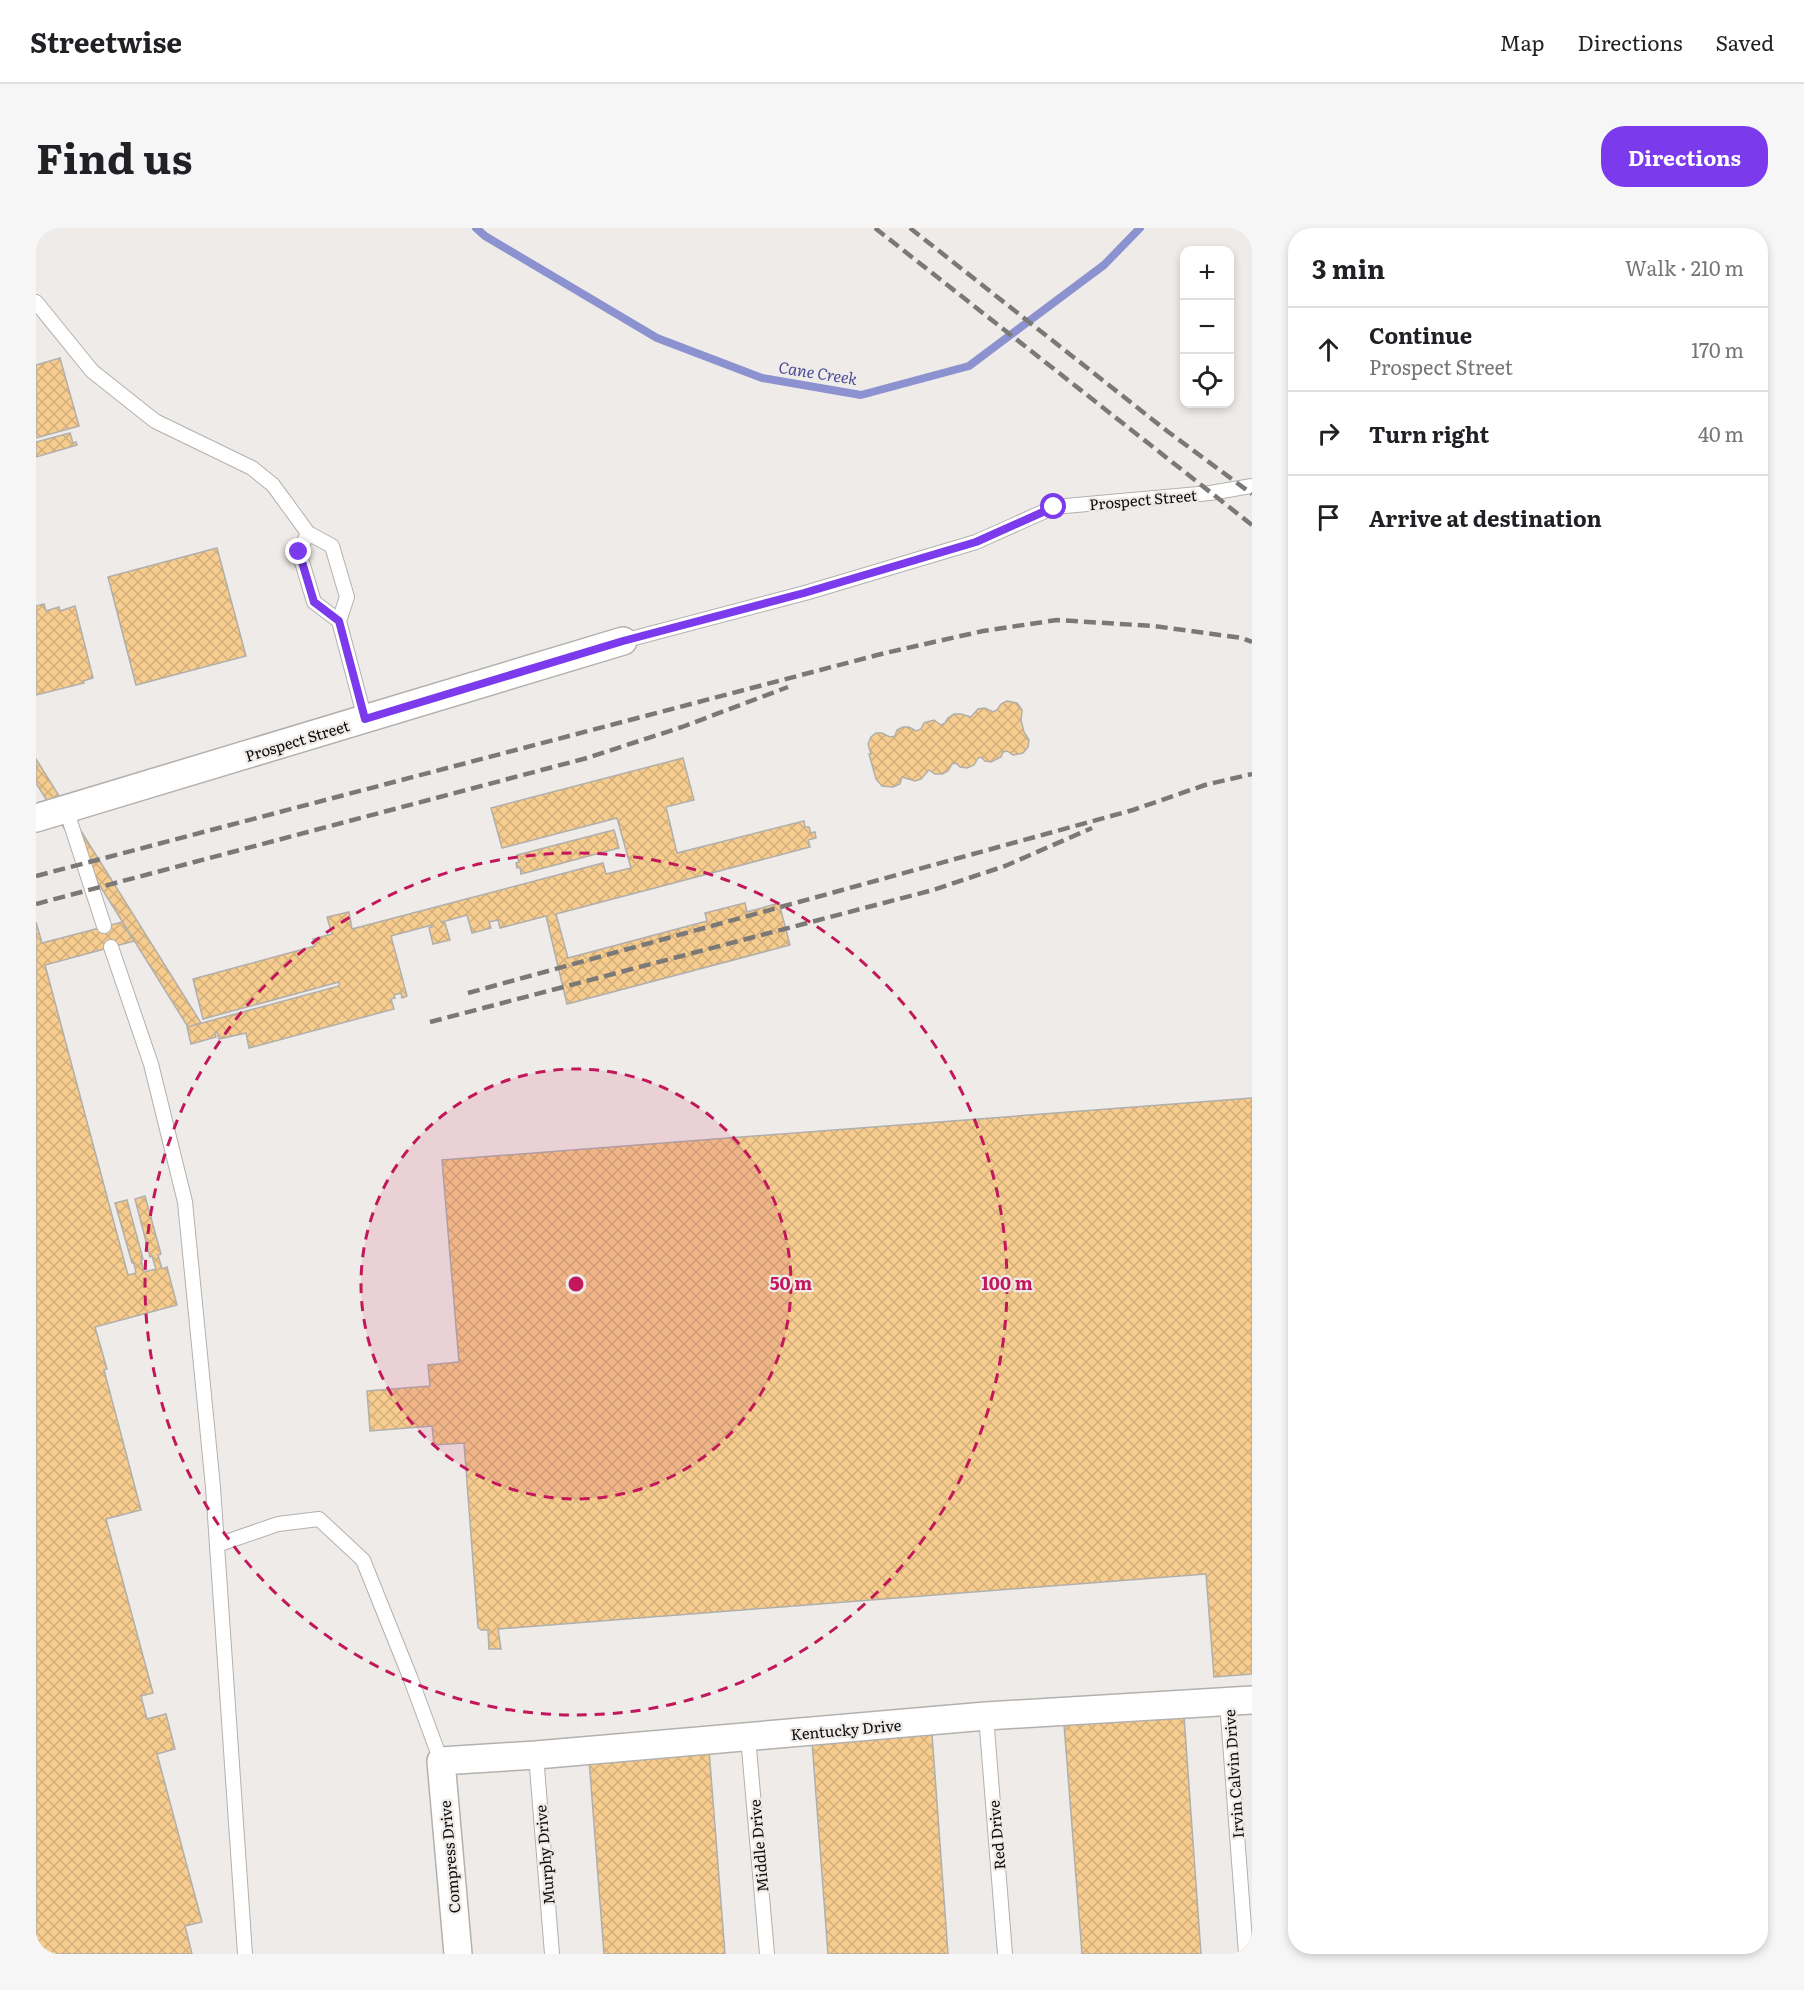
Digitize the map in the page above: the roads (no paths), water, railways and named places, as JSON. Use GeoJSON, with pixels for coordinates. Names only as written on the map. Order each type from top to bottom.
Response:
{"type":"FeatureCollection","features":[{"type":"Feature","properties":{"kind":"street","name":"Prospect Street"},"geometry":{"type":"LineString","coordinates":[[36,818],[623,641]]}},
{"type":"Feature","properties":{"kind":"street","name":"Kentucky Drive"},"geometry":{"type":"LineString","coordinates":[[441,1761],[536,1755],[986,1716],[1240,1701]]}},
{"type":"Feature","properties":{"kind":"street","name":"Compress Drive"},"geometry":{"type":"LineString","coordinates":[[441,1761],[458,1954]]}},
{"type":"Feature","properties":{"kind":"lane"},"geometry":{"type":"LineString","coordinates":[[36,302],[92,370],[155,421],[252,468],[273,485],[308,533],[332,546],[347,597],[339,621],[365,719]]}},
{"type":"Feature","properties":{"kind":"lane","name":"Prospect Street"},"geometry":{"type":"LineString","coordinates":[[623,641],[804,593],[976,542],[1054,507],[1210,493],[1252,486]]}},
{"type":"Feature","properties":{"kind":"lane"},"geometry":{"type":"LineString","coordinates":[[308,533],[299,552],[314,602],[339,621]]}},
{"type":"Feature","properties":{"kind":"lane"},"geometry":{"type":"LineString","coordinates":[[66,809],[104,926]]}},
{"type":"Feature","properties":{"kind":"lane"},"geometry":{"type":"LineString","coordinates":[[111,947],[151,1064],[185,1202],[213,1487],[245,1954]]}},
{"type":"Feature","properties":{"kind":"lane"},"geometry":{"type":"LineString","coordinates":[[217,1545],[278,1524],[319,1519],[363,1560],[441,1761]]}},
{"type":"Feature","properties":{"kind":"lane","name":"Irvin Calvin Drive"},"geometry":{"type":"LineString","coordinates":[[1240,1701],[1246,1954]]}},
{"type":"Feature","properties":{"kind":"lane","name":"Red Drive"},"geometry":{"type":"LineString","coordinates":[[986,1716],[1005,1954]]}},
{"type":"Feature","properties":{"kind":"lane","name":"Middle Drive"},"geometry":{"type":"LineString","coordinates":[[748,1737],[767,1954]]}},
{"type":"Feature","properties":{"kind":"lane","name":"Murphy Drive"},"geometry":{"type":"LineString","coordinates":[[536,1755],[552,1954]]}},
{"type":"Feature","properties":{"kind":"waterway","name":"Cane Creek"},"geometry":{"type":"LineString","coordinates":[[476,228],[485,236],[657,338],[762,378],[861,395],[969,366],[1104,265],[1140,228]]}},
{"type":"Feature","properties":{"kind":"railway"},"geometry":{"type":"LineString","coordinates":[[875,228],[1252,525]]}},
{"type":"Feature","properties":{"kind":"railway"},"geometry":{"type":"LineString","coordinates":[[910,228],[1167,431],[1252,494]]}},
{"type":"Feature","properties":{"kind":"railway"},"geometry":{"type":"LineString","coordinates":[[36,876],[885,653],[983,631],[1057,620],[1154,626],[1242,638],[1252,642]]}},
{"type":"Feature","properties":{"kind":"railway"},"geometry":{"type":"LineString","coordinates":[[36,904],[587,758],[682,727],[788,687]]}},
{"type":"Feature","properties":{"kind":"railway"},"geometry":{"type":"LineString","coordinates":[[468,993],[1133,810],[1205,785],[1252,774]]}},
{"type":"Feature","properties":{"kind":"railway"},"geometry":{"type":"LineString","coordinates":[[430,1022],[933,890],[1005,866],[1092,828]]}}]}
